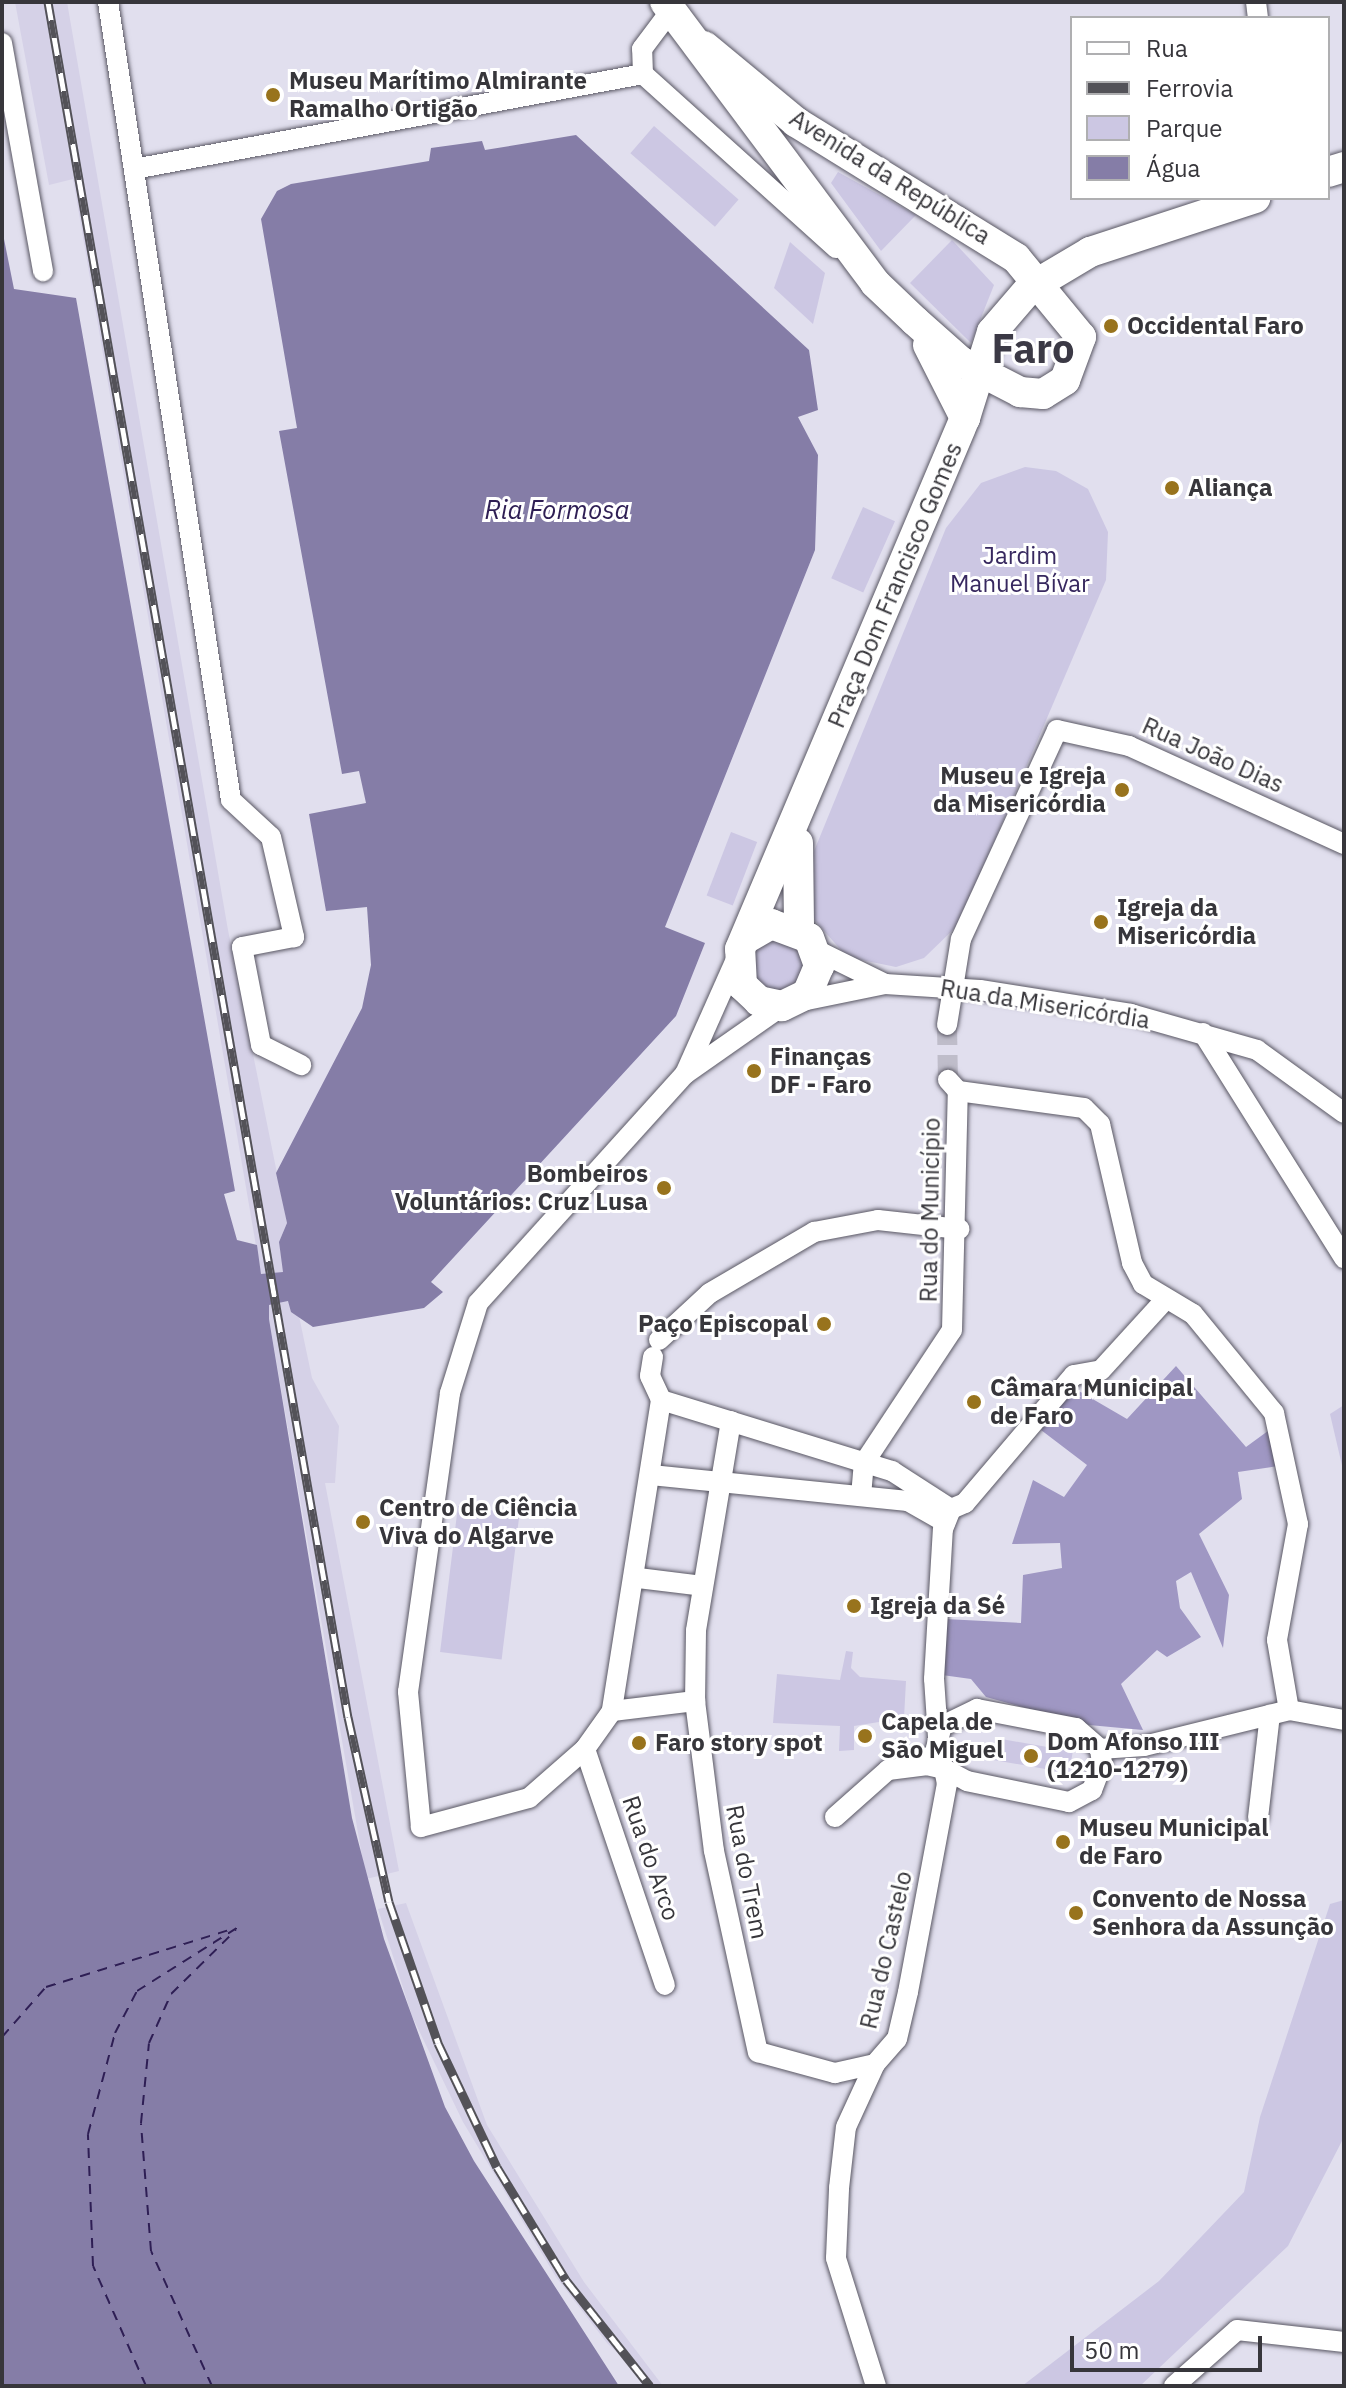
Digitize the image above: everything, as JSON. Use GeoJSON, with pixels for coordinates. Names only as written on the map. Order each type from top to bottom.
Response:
{"type":"FeatureCollection","features":[{"type":"Feature","properties":{"kind":"street"},"geometry":{"type":"LineString","coordinates":[[108,2],[231,800],[271,837],[294,937],[242,947],[247,975],[261,1045],[301,1065]]}},
{"type":"Feature","properties":{"kind":"street"},"geometry":{"type":"LineString","coordinates":[[134,169],[643,74],[642,49],[668,6]]}},
{"type":"Feature","properties":{"kind":"street","name":"Avenida da República"},"geometry":{"type":"LineString","coordinates":[[668,6],[704,46],[875,283]]}},
{"type":"Feature","properties":{"kind":"street"},"geometry":{"type":"LineString","coordinates":[[2,43],[43,271]]}},
{"type":"Feature","properties":{"kind":"street","name":"Avenida da República"},"geometry":{"type":"LineString","coordinates":[[704,46],[796,122],[1006,249],[1036,283]]}},
{"type":"Feature","properties":{"kind":"street","name":"Avenida da República"},"geometry":{"type":"LineString","coordinates":[[643,74],[915,321],[992,379]]}},
{"type":"Feature","properties":{"kind":"street"},"geometry":{"type":"LineString","coordinates":[[965,418],[992,379],[992,332],[1036,283],[1083,255],[1249,200]]}},
{"type":"Feature","properties":{"kind":"street"},"geometry":{"type":"LineString","coordinates":[[992,379],[1030,395],[1065,380],[1081,347],[1074,321],[1070,273],[1083,255]]}},
{"type":"Feature","properties":{"kind":"street"},"geometry":{"type":"LineString","coordinates":[[1036,283],[1074,321]]}},
{"type":"Feature","properties":{"kind":"street","name":"Avenida da República"},"geometry":{"type":"LineString","coordinates":[[915,321],[965,418]]}},
{"type":"Feature","properties":{"kind":"street","name":"Praça Dom Francisco Gomes"},"geometry":{"type":"LineString","coordinates":[[806,797],[965,418]]}},
{"type":"Feature","properties":{"kind":"street","name":"Rua João Dias"},"geometry":{"type":"LineString","coordinates":[[950,987],[961,939],[1057,730],[1129,746],[1344,844]]}},
{"type":"Feature","properties":{"kind":"street"},"geometry":{"type":"LineString","coordinates":[[806,797],[793,870],[816,981],[788,1005],[685,1074],[500,1277],[468,1326],[450,1393],[408,1692],[421,1827],[529,1798],[585,1749],[612,1711],[638,1578],[661,1400],[650,1376],[656,1348],[710,1293],[814,1232],[878,1220],[960,1229]]}},
{"type":"Feature","properties":{"kind":"street"},"geometry":{"type":"LineString","coordinates":[[685,1074],[806,797]]}},
{"type":"Feature","properties":{"kind":"street"},"geometry":{"type":"LineString","coordinates":[[744,944],[771,924],[808,939]]}},
{"type":"Feature","properties":{"kind":"street","name":"Rua da Misericórdia"},"geometry":{"type":"LineString","coordinates":[[808,939],[885,984]]}},
{"type":"Feature","properties":{"kind":"street"},"geometry":{"type":"LineString","coordinates":[[744,944],[742,985],[759,1001],[788,1005]]}},
{"type":"Feature","properties":{"kind":"street","name":"Rua da Misericórdia"},"geometry":{"type":"LineString","coordinates":[[788,1005],[885,984],[950,987],[1203,1033],[1257,1050],[1344,1113]]}},
{"type":"Feature","properties":{"kind":"street"},"geometry":{"type":"LineString","coordinates":[[947,1025],[950,987]]}},
{"type":"Feature","properties":{"kind":"street"},"geometry":{"type":"LineString","coordinates":[[1203,1033],[1344,1258]]}},
{"type":"Feature","properties":{"kind":"street"},"geometry":{"type":"LineString","coordinates":[[1221,1062],[1229,1045],[1257,1050]]}},
{"type":"Feature","properties":{"kind":"street","name":"Rua do Município"},"geometry":{"type":"LineString","coordinates":[[864,1463],[952,1330],[960,1229],[953,1085],[1084,1108],[1100,1124],[1132,1263],[1165,1300]]}},
{"type":"Feature","properties":{"kind":"street"},"geometry":{"type":"LineString","coordinates":[[948,1516],[965,1503],[1074,1375],[1101,1370],[1165,1300],[1193,1314],[1274,1413],[1287,1451],[1298,1524],[1277,1671],[1280,1712],[1258,1818]]}},
{"type":"Feature","properties":{"kind":"street"},"geometry":{"type":"LineString","coordinates":[[661,1400],[892,1471],[948,1516]]}},
{"type":"Feature","properties":{"kind":"street","name":"Rua do Trem"},"geometry":{"type":"LineString","coordinates":[[731,1421],[703,1586],[695,1701],[714,1851],[758,2052]]}},
{"type":"Feature","properties":{"kind":"street"},"geometry":{"type":"LineString","coordinates":[[861,1496],[864,1463]]}},
{"type":"Feature","properties":{"kind":"street"},"geometry":{"type":"LineString","coordinates":[[651,1475],[719,1485],[908,1501],[948,1516]]}},
{"type":"Feature","properties":{"kind":"street","name":"Rua do Castelo"},"geometry":{"type":"LineString","coordinates":[[758,2052],[835,2073],[875,2064],[897,2039],[908,1992],[936,1755],[934,1679],[948,1516]]}},
{"type":"Feature","properties":{"kind":"street"},"geometry":{"type":"LineString","coordinates":[[638,1578],[703,1586]]}},
{"type":"Feature","properties":{"kind":"street"},"geometry":{"type":"LineString","coordinates":[[612,1711],[695,1701]]}},
{"type":"Feature","properties":{"kind":"street"},"geometry":{"type":"LineString","coordinates":[[936,1755],[952,1716],[977,1709],[1076,1728],[1100,1749],[1144,1746],[1280,1712],[1344,1720]]}},
{"type":"Feature","properties":{"kind":"street","name":"Rua do Arco"},"geometry":{"type":"LineString","coordinates":[[585,1749],[665,1985]]}},
{"type":"Feature","properties":{"kind":"street"},"geometry":{"type":"LineString","coordinates":[[936,1755],[967,1781],[1069,1802],[1098,1779],[1100,1749]]}},
{"type":"Feature","properties":{"kind":"street"},"geometry":{"type":"LineString","coordinates":[[835,1817],[888,1770],[936,1755]]}},
{"type":"Feature","properties":{"kind":"street"},"geometry":{"type":"LineString","coordinates":[[875,2064],[846,2127],[836,2258],[876,2386]]}},
{"type":"Feature","properties":{"kind":"street"},"geometry":{"type":"LineString","coordinates":[[1174,2386],[1237,2330],[1344,2342]]}},
{"type":"Feature","properties":{"kind":"shaded area"},"geometry":{"type":"Polygon","coordinates":[[[15,2],[67,2],[228,930],[287,1223],[279,1242],[284,1272],[261,1275],[73,179],[49,185],[15,2]]]}},
{"type":"Feature","properties":{"kind":"shaded area"},"geometry":{"type":"Polygon","coordinates":[[[289,1301],[299,1316],[312,1378],[339,1426],[335,1483],[325,1483],[399,1871],[366,1879],[269,1319],[269,1305],[289,1301]]]}},
{"type":"Feature","properties":{"kind":"shaded area"},"geometry":{"type":"Polygon","coordinates":[[[1176,1366],[1246,1447],[1272,1428],[1278,1466],[1238,1472],[1242,1499],[1199,1534],[1229,1595],[1223,1648],[1191,1572],[1176,1581],[1180,1608],[1201,1637],[1167,1657],[1157,1650],[1121,1684],[1143,1730],[1089,1725],[986,1697],[971,1679],[942,1675],[945,1619],[1021,1623],[1023,1575],[1062,1568],[1060,1543],[1012,1544],[1033,1480],[1064,1497],[1087,1465],[1041,1430],[1072,1387],[1127,1419],[1176,1366]]]}},
{"type":"Feature","properties":{"kind":"shaded area"},"geometry":{"type":"Polygon","coordinates":[[[406,1903],[487,2125],[584,2282],[663,2386],[652,2386],[607,2343],[556,2277],[463,2122],[412,2016],[378,1909],[406,1903]]]}},
{"type":"Feature","properties":{"kind":"green space"},"geometry":{"type":"Polygon","coordinates":[[[654,126],[739,199],[715,227],[630,153],[654,126]]]}},
{"type":"Feature","properties":{"kind":"green space"},"geometry":{"type":"Polygon","coordinates":[[[838,172],[916,215],[881,251],[831,183],[838,172]]]}},
{"type":"Feature","properties":{"kind":"green space"},"geometry":{"type":"Polygon","coordinates":[[[952,240],[994,285],[971,343],[910,283],[952,240]]]}},
{"type":"Feature","properties":{"kind":"green space"},"geometry":{"type":"Polygon","coordinates":[[[790,242],[825,273],[813,324],[774,288],[790,242]]]}},
{"type":"Feature","properties":{"kind":"green space","name":"Jardim Manuel Bívar"},"geometry":{"type":"Polygon","coordinates":[[[1025,467],[1056,471],[1088,489],[1108,532],[1106,580],[959,924],[924,958],[896,967],[847,957],[812,917],[810,861],[946,528],[981,483],[1025,467]]]}},
{"type":"Feature","properties":{"kind":"green space"},"geometry":{"type":"Polygon","coordinates":[[[863,507],[895,521],[863,592],[831,578],[863,507]]]}},
{"type":"Feature","properties":{"kind":"green space"},"geometry":{"type":"Polygon","coordinates":[[[731,832],[757,842],[733,906],[707,895],[731,832]]]}},
{"type":"Feature","properties":{"kind":"green space"},"geometry":{"type":"Polygon","coordinates":[[[778,939],[796,947],[804,965],[796,983],[778,991],[760,983],[752,965],[760,947],[778,939]]]}},
{"type":"Feature","properties":{"kind":"green space"},"geometry":{"type":"Polygon","coordinates":[[[1344,1405],[1344,1474],[1330,1414],[1344,1405]]]}},
{"type":"Feature","properties":{"kind":"green space"},"geometry":{"type":"Polygon","coordinates":[[[458,1506],[520,1514],[502,1659],[440,1652],[458,1506]]]}},
{"type":"Feature","properties":{"kind":"green space"},"geometry":{"type":"Polygon","coordinates":[[[846,1651],[853,1652],[851,1668],[860,1677],[906,1681],[904,1718],[854,1726],[854,1750],[839,1751],[840,1726],[773,1723],[777,1674],[840,1680],[846,1651]]]}},
{"type":"Feature","properties":{"kind":"green space"},"geometry":{"type":"Polygon","coordinates":[[[996,1738],[1073,1752],[1069,1773],[992,1760],[996,1738]]]}},
{"type":"Feature","properties":{"kind":"green space"},"geometry":{"type":"Polygon","coordinates":[[[1344,1900],[1344,2137],[1288,2246],[1140,2386],[1022,2386],[1159,2281],[1244,2192],[1260,2117],[1330,1904],[1344,1900]]]}},
{"type":"Feature","properties":{"kind":"water","name":"Ria Formosa"},"geometry":{"type":"Polygon","coordinates":[[[576,135],[809,350],[818,410],[798,417],[818,455],[815,550],[665,927],[705,943],[676,1016],[431,1282],[443,1292],[424,1308],[313,1327],[291,1312],[288,1301],[269,1305],[269,1319],[352,1818],[384,1939],[445,2107],[474,2161],[619,2386],[2,2386],[2,229],[14,289],[76,298],[235,1191],[224,1194],[237,1240],[257,1245],[261,1274],[283,1272],[279,1242],[287,1223],[276,1173],[362,1008],[371,965],[367,907],[326,911],[309,814],[366,803],[359,771],[342,774],[279,431],[297,428],[261,219],[277,191],[291,184],[429,161],[431,148],[482,141],[485,150],[576,135]]]}},
{"type":"Feature","properties":{"kind":"ferry route"},"geometry":{"type":"LineString","coordinates":[[146,2386],[93,2266],[88,2134],[115,2033],[137,1991],[240,1926]]}},
{"type":"Feature","properties":{"kind":"ferry route"},"geometry":{"type":"LineString","coordinates":[[2,2037],[46,1987],[235,1928]]}},
{"type":"Feature","properties":{"kind":"ferry route"},"geometry":{"type":"LineString","coordinates":[[212,2386],[151,2251],[141,2123],[149,2043],[171,1994],[236,1930]]}},
{"type":"Feature","properties":{"kind":"tunnel"},"geometry":{"type":"LineString","coordinates":[[947,1025],[948,1080]]}},
{"type":"Feature","properties":{"kind":"railway"},"geometry":{"type":"LineString","coordinates":[[48,2],[348,1717],[389,1902],[438,2043],[497,2167],[566,2280],[650,2386]]}},
{"type":"Feature","properties":{"kind":"place","name":"Museu Marítimo Almirante Ramalho Ortigão"},"geometry":{"type":"Point","coordinates":[273,95]}},
{"type":"Feature","properties":{"kind":"place","name":"Occidental Faro"},"geometry":{"type":"Point","coordinates":[1111,326]}},
{"type":"Feature","properties":{"kind":"place","name":"Aliança"},"geometry":{"type":"Point","coordinates":[1172,488]}},
{"type":"Feature","properties":{"kind":"place","name":"Museu e Igreja da Misericórdia"},"geometry":{"type":"Point","coordinates":[1122,790]}},
{"type":"Feature","properties":{"kind":"place","name":"Igreja da Misericórdia"},"geometry":{"type":"Point","coordinates":[1101,922]}},
{"type":"Feature","properties":{"kind":"place","name":"Finanças DF - Faro"},"geometry":{"type":"Point","coordinates":[754,1071]}},
{"type":"Feature","properties":{"kind":"place","name":"Bombeiros Voluntários: Cruz Lusa"},"geometry":{"type":"Point","coordinates":[664,1188]}},
{"type":"Feature","properties":{"kind":"place","name":"Paço Episcopal"},"geometry":{"type":"Point","coordinates":[824,1324]}},
{"type":"Feature","properties":{"kind":"place","name":"Câmara Municipal de Faro"},"geometry":{"type":"Point","coordinates":[974,1402]}},
{"type":"Feature","properties":{"kind":"place","name":"Centro de Ciência Viva do Algarve"},"geometry":{"type":"Point","coordinates":[363,1522]}},
{"type":"Feature","properties":{"kind":"place","name":"Igreja da Sé"},"geometry":{"type":"Point","coordinates":[854,1606]}},
{"type":"Feature","properties":{"kind":"place","name":"Capela de São Miguel"},"geometry":{"type":"Point","coordinates":[865,1736]}},
{"type":"Feature","properties":{"kind":"place","name":"Faro story spot"},"geometry":{"type":"Point","coordinates":[639,1743]}},
{"type":"Feature","properties":{"kind":"place","name":"Dom Afonso III (1210-1279)"},"geometry":{"type":"Point","coordinates":[1031,1756]}},
{"type":"Feature","properties":{"kind":"place","name":"Museu Municipal de Faro"},"geometry":{"type":"Point","coordinates":[1063,1842]}},
{"type":"Feature","properties":{"kind":"place","name":"Convento de Nossa Senhora da Assunção"},"geometry":{"type":"Point","coordinates":[1076,1913]}},
{"type":"Feature","properties":{"kind":"district","name":"Faro"},"geometry":{"type":"Point","coordinates":[1033,348]}}]}
